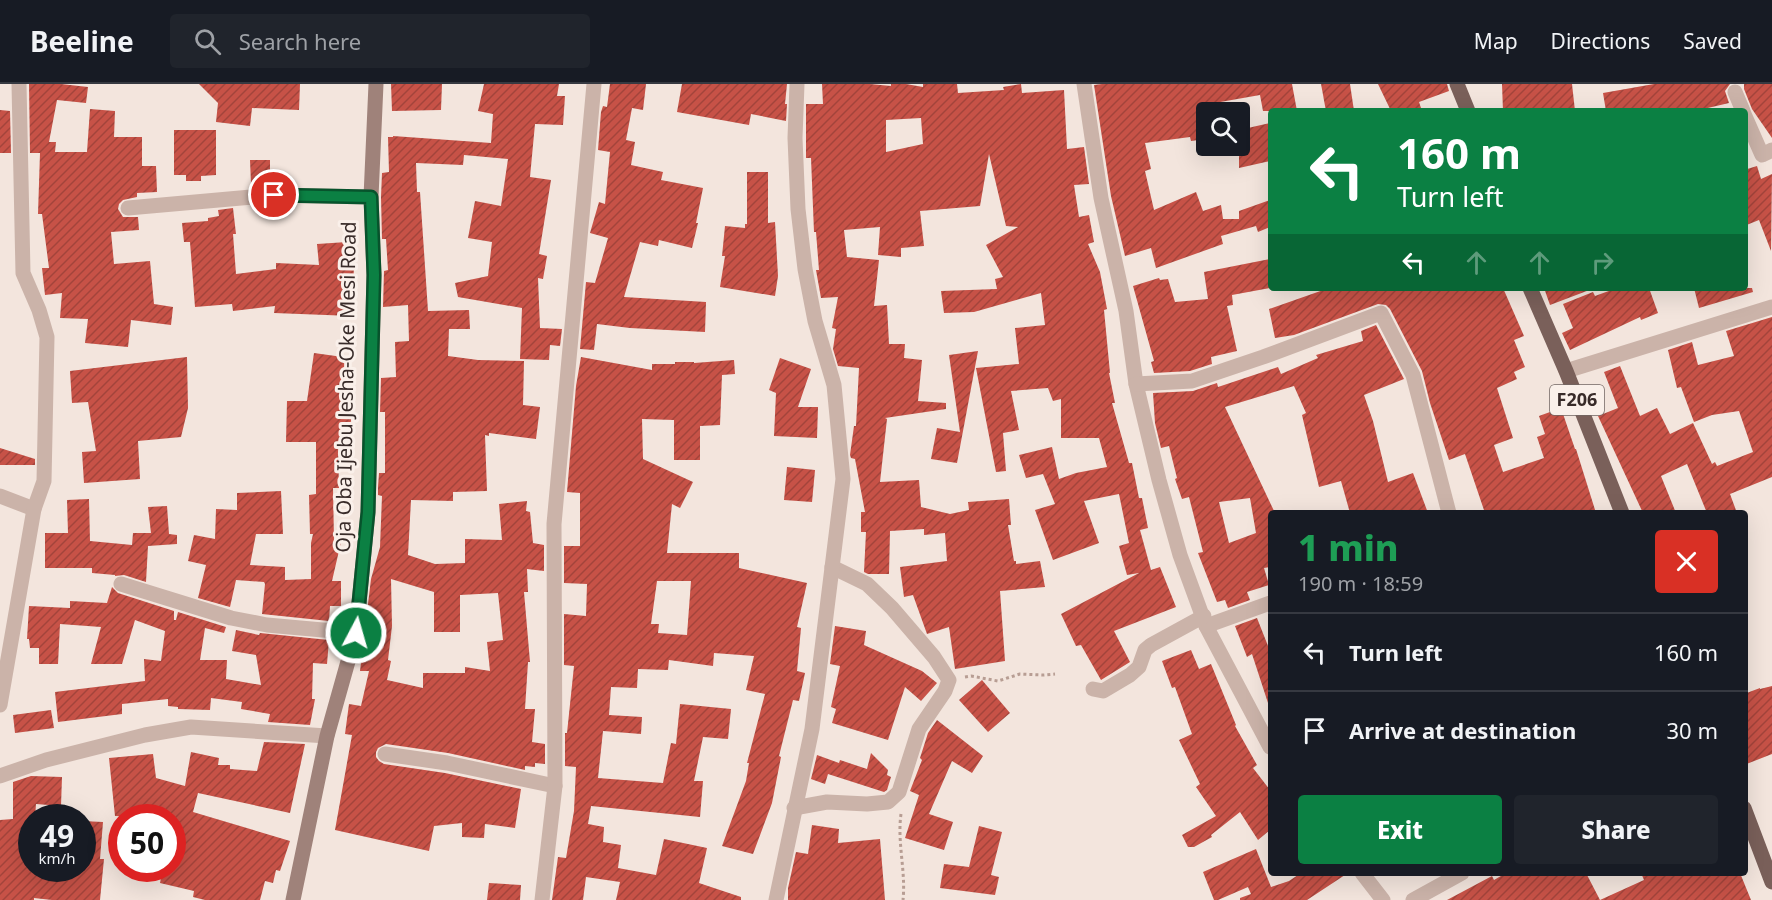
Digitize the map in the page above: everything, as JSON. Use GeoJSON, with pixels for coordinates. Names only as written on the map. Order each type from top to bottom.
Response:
{"type":"FeatureCollection","features":[{"type":"Feature","properties":{"kind":"main road","name":"Oja Oba Ijebu Jesha-Oke Mesi Road"},"geometry":{"type":"LineString","coordinates":[[293,900],[327,736],[356,633],[368,512],[374,275],[371,197],[376,84]]}},
{"type":"Feature","properties":{"kind":"main road"},"geometry":{"type":"LineString","coordinates":[[1457,84],[1467,108]]}},
{"type":"Feature","properties":{"kind":"main road","name":"F206"},"geometry":{"type":"LineString","coordinates":[[1531,291],[1566,371],[1621,510]]}},
{"type":"Feature","properties":{"kind":"main road"},"geometry":{"type":"LineString","coordinates":[[1748,819],[1772,882]]}},
{"type":"Feature","properties":{"kind":"street"},"geometry":{"type":"LineString","coordinates":[[0,705],[34,509],[44,481],[47,337],[39,310],[22,273],[19,84]]}},
{"type":"Feature","properties":{"kind":"street"},"geometry":{"type":"LineString","coordinates":[[542,900],[555,786],[554,525],[594,84]]}},
{"type":"Feature","properties":{"kind":"street"},"geometry":{"type":"LineString","coordinates":[[776,900],[812,729],[843,479],[834,385],[814,321],[798,209],[795,138],[797,84]]}},
{"type":"Feature","properties":{"kind":"street"},"geometry":{"type":"LineString","coordinates":[[1084,84],[1101,198],[1126,310],[1136,384],[1159,480],[1180,555],[1205,621],[1268,743]]}},
{"type":"Feature","properties":{"kind":"street"},"geometry":{"type":"LineString","coordinates":[[1735,92],[1742,108]]}},
{"type":"Feature","properties":{"kind":"street"},"geometry":{"type":"LineString","coordinates":[[1748,122],[1762,155],[1772,150]]}},
{"type":"Feature","properties":{"kind":"street"},"geometry":{"type":"LineString","coordinates":[[128,208],[274,195],[371,197]]}},
{"type":"Feature","properties":{"kind":"street"},"geometry":{"type":"LineString","coordinates":[[1566,371],[1772,306]]}},
{"type":"Feature","properties":{"kind":"street"},"geometry":{"type":"LineString","coordinates":[[1136,384],[1192,381],[1381,313],[1413,375],[1448,510]]}},
{"type":"Feature","properties":{"kind":"street"},"geometry":{"type":"LineString","coordinates":[[0,496],[34,509]]}},
{"type":"Feature","properties":{"kind":"street"},"geometry":{"type":"LineString","coordinates":[[794,808],[827,802],[867,804],[888,802],[899,792],[920,729],[945,692],[949,680],[934,657],[892,608],[867,584],[832,567]]}},
{"type":"Feature","properties":{"kind":"street"},"geometry":{"type":"LineString","coordinates":[[121,584],[231,618],[267,625],[356,633]]}},
{"type":"Feature","properties":{"kind":"street"},"geometry":{"type":"LineString","coordinates":[[1093,689],[1102,691],[1130,675],[1139,666],[1145,650],[1151,645],[1205,621],[1268,604]]}},
{"type":"Feature","properties":{"kind":"street"},"geometry":{"type":"LineString","coordinates":[[0,776],[57,757],[145,735],[191,728],[327,736]]}},
{"type":"Feature","properties":{"kind":"street"},"geometry":{"type":"LineString","coordinates":[[385,754],[447,763],[555,786]]}},
{"type":"Feature","properties":{"kind":"street"},"geometry":{"type":"LineString","coordinates":[[1364,876],[1383,900]]}},
{"type":"Feature","properties":{"kind":"street"},"geometry":{"type":"LineString","coordinates":[[1413,900],[1457,876]]}},
{"type":"Feature","properties":{"kind":"path"},"geometry":{"type":"LineString","coordinates":[[949,680],[971,676],[998,681],[1020,674],[1055,674]]}},
{"type":"Feature","properties":{"kind":"path"},"geometry":{"type":"LineString","coordinates":[[899,792],[902,807],[898,832],[904,884],[903,900]]}},
{"type":"Feature","properties":{"kind":"building"},"geometry":{"type":"Polygon","coordinates":[[[29,84],[88,87],[86,103],[57,100],[49,142],[56,142],[55,152],[87,152],[90,109],[115,111],[114,137],[142,137],[142,166],[156,166],[157,192],[137,193],[137,197],[123,200],[119,204],[118,209],[123,217],[138,217],[139,230],[111,232],[114,264],[150,261],[154,304],[173,307],[171,325],[131,320],[128,347],[85,343],[88,319],[60,318],[62,293],[45,295],[42,268],[49,268],[42,214],[38,214],[40,153],[30,153],[29,84]]]}},
{"type":"Feature","properties":{"kind":"building"},"geometry":{"type":"Polygon","coordinates":[[[199,84],[300,84],[299,110],[252,108],[250,126],[216,122],[218,103],[199,84]]]}},
{"type":"Feature","properties":{"kind":"building"},"geometry":{"type":"Polygon","coordinates":[[[391,84],[442,84],[441,110],[392,111],[391,84]]]}},
{"type":"Feature","properties":{"kind":"building"},"geometry":{"type":"Polygon","coordinates":[[[484,84],[559,84],[557,96],[565,96],[563,125],[535,124],[530,177],[551,180],[539,254],[547,256],[543,279],[538,278],[540,328],[562,329],[560,346],[550,345],[549,360],[520,359],[522,308],[458,297],[455,283],[488,276],[492,242],[468,238],[475,201],[501,206],[508,159],[464,155],[463,165],[416,163],[428,311],[469,310],[470,329],[449,329],[448,356],[478,360],[524,361],[523,405],[540,407],[536,439],[489,433],[489,436],[485,435],[487,491],[453,492],[453,501],[411,500],[408,555],[435,564],[465,563],[465,539],[502,540],[499,504],[527,501],[526,511],[530,512],[533,543],[544,545],[544,571],[527,569],[528,592],[524,592],[530,662],[528,662],[525,709],[535,709],[532,742],[545,744],[545,764],[535,763],[535,767],[525,766],[525,770],[448,753],[386,744],[378,748],[376,757],[384,764],[445,773],[521,789],[515,828],[485,824],[484,838],[462,837],[462,823],[434,826],[429,851],[335,830],[352,735],[345,734],[349,704],[361,706],[369,671],[360,671],[371,579],[380,547],[382,496],[378,495],[378,487],[379,473],[385,473],[385,412],[380,412],[381,378],[396,377],[395,342],[409,341],[408,305],[383,307],[384,271],[388,270],[386,239],[382,239],[381,197],[382,173],[389,172],[388,137],[491,143],[493,114],[478,111],[484,84]],[[391,579],[392,626],[388,660],[391,661],[387,680],[423,688],[423,673],[465,673],[465,667],[490,671],[487,642],[503,640],[498,593],[460,595],[460,632],[434,632],[434,592],[391,579]]]}},
{"type":"Feature","properties":{"kind":"building"},"geometry":{"type":"Polygon","coordinates":[[[610,84],[646,84],[643,110],[632,108],[626,140],[635,142],[631,165],[663,172],[661,180],[703,188],[692,248],[659,240],[658,246],[640,242],[624,297],[706,302],[705,332],[597,324],[594,350],[580,349],[586,282],[595,283],[608,238],[590,233],[599,202],[605,204],[610,152],[598,150],[601,112],[603,106],[607,107],[610,84]]]}},
{"type":"Feature","properties":{"kind":"building"},"geometry":{"type":"Polygon","coordinates":[[[682,84],[787,84],[786,121],[751,114],[749,125],[677,112],[682,84]]]}},
{"type":"Feature","properties":{"kind":"building"},"geometry":{"type":"Polygon","coordinates":[[[822,84],[891,86],[891,84],[906,84],[923,87],[923,84],[957,84],[958,93],[1004,90],[1003,87],[1021,84],[1022,93],[1064,90],[1067,149],[1084,147],[1089,184],[1074,185],[1079,217],[1089,215],[1094,242],[1088,244],[1100,272],[1107,309],[1104,310],[1109,373],[1115,403],[1112,403],[1129,463],[1132,463],[1139,498],[1142,498],[1148,528],[1140,530],[1151,570],[1160,567],[1176,607],[1114,631],[1130,662],[1101,680],[1081,645],[1076,646],[1061,614],[1139,573],[1127,575],[1119,546],[1129,543],[1119,494],[1084,501],[1099,543],[1053,560],[1035,510],[1055,504],[1043,474],[1026,478],[1019,455],[1052,447],[1059,479],[1107,467],[1099,438],[1061,438],[1061,399],[1053,401],[1048,388],[1011,391],[1019,430],[1003,433],[1006,471],[996,472],[976,368],[1019,364],[1015,328],[1045,325],[1041,293],[974,312],[944,313],[941,291],[997,289],[995,279],[1003,277],[986,245],[1018,227],[1006,226],[989,154],[980,206],[920,211],[924,246],[901,248],[901,257],[878,255],[880,227],[844,230],[847,257],[879,260],[874,306],[887,305],[889,344],[905,344],[904,358],[922,360],[918,401],[946,403],[946,409],[885,418],[887,419],[880,482],[919,480],[921,507],[950,514],[969,510],[968,502],[1009,499],[1011,525],[1008,525],[1014,561],[1016,564],[1040,561],[1045,587],[1000,591],[1005,661],[955,669],[949,627],[927,634],[913,595],[904,597],[900,567],[947,561],[945,533],[924,535],[924,529],[890,531],[889,574],[864,572],[866,532],[861,532],[861,512],[865,512],[855,459],[850,455],[854,426],[856,426],[859,368],[838,366],[833,349],[836,329],[832,328],[838,297],[821,298],[816,270],[819,270],[816,232],[814,232],[811,158],[806,158],[806,104],[823,104],[822,84]],[[921,118],[886,120],[886,152],[923,144],[921,118]]]}},
{"type":"Feature","properties":{"kind":"building"},"geometry":{"type":"Polygon","coordinates":[[[1292,84],[1296,108],[1268,108],[1268,111],[1263,111],[1260,95],[1220,102],[1196,102],[1196,140],[1191,141],[1190,137],[1145,143],[1151,169],[1145,171],[1154,210],[1196,192],[1203,211],[1221,205],[1223,219],[1239,219],[1239,211],[1268,201],[1268,228],[1258,232],[1256,226],[1221,236],[1223,244],[1156,268],[1151,248],[1125,256],[1111,196],[1094,85],[1292,84]]]}},
{"type":"Feature","properties":{"kind":"building"},"geometry":{"type":"Polygon","coordinates":[[[1321,84],[1350,84],[1354,108],[1325,108],[1321,84]]]}},
{"type":"Feature","properties":{"kind":"building"},"geometry":{"type":"Polygon","coordinates":[[[1378,84],[1447,84],[1449,91],[1419,102],[1421,108],[1390,108],[1378,84]]]}},
{"type":"Feature","properties":{"kind":"building"},"geometry":{"type":"Polygon","coordinates":[[[1502,84],[1572,84],[1575,108],[1503,108],[1502,84]]]}},
{"type":"Feature","properties":{"kind":"building"},"geometry":{"type":"Polygon","coordinates":[[[1654,84],[1730,84],[1725,91],[1729,103],[1708,108],[1606,108],[1603,93],[1654,84]]]}},
{"type":"Feature","properties":{"kind":"building"},"geometry":{"type":"Polygon","coordinates":[[[1744,84],[1772,84],[1772,138],[1752,109],[1744,84]]]}},
{"type":"Feature","properties":{"kind":"building"},"geometry":{"type":"Polygon","coordinates":[[[0,110],[10,111],[11,153],[0,153],[0,110]]]}},
{"type":"Feature","properties":{"kind":"building"},"geometry":{"type":"Polygon","coordinates":[[[1268,123],[1268,161],[1239,168],[1239,156],[1250,156],[1250,128],[1268,123]]]}},
{"type":"Feature","properties":{"kind":"building"},"geometry":{"type":"Polygon","coordinates":[[[174,130],[216,130],[216,175],[201,176],[201,181],[186,181],[186,175],[174,175],[174,130]]]}},
{"type":"Feature","properties":{"kind":"building"},"geometry":{"type":"Polygon","coordinates":[[[250,160],[270,160],[270,184],[251,184],[250,160]]]}},
{"type":"Feature","properties":{"kind":"building"},"geometry":{"type":"Polygon","coordinates":[[[1757,166],[1761,179],[1772,174],[1771,251],[1759,220],[1748,224],[1748,169],[1757,166]]]}},
{"type":"Feature","properties":{"kind":"building"},"geometry":{"type":"Polygon","coordinates":[[[747,172],[768,172],[768,223],[775,222],[778,276],[775,296],[720,287],[725,256],[722,256],[725,226],[745,228],[747,224],[747,172]]]}},
{"type":"Feature","properties":{"kind":"building"},"geometry":{"type":"Polygon","coordinates":[[[233,208],[236,234],[233,234],[236,274],[276,269],[276,263],[319,265],[317,244],[347,242],[349,266],[354,266],[352,316],[274,313],[275,306],[233,311],[232,304],[195,307],[190,242],[184,242],[182,223],[208,221],[208,218],[219,216],[218,210],[233,208]]]}},
{"type":"Feature","properties":{"kind":"building"},"geometry":{"type":"Polygon","coordinates":[[[1268,259],[1268,288],[1232,295],[1233,305],[1227,306],[1237,351],[1211,357],[1212,364],[1190,371],[1154,373],[1151,362],[1154,361],[1133,286],[1159,278],[1160,280],[1168,279],[1175,302],[1208,299],[1204,272],[1268,259]]]}},
{"type":"Feature","properties":{"kind":"building"},"geometry":{"type":"Polygon","coordinates":[[[1748,288],[1752,288],[1753,292],[1699,308],[1695,291],[1748,291],[1748,288]]]}},
{"type":"Feature","properties":{"kind":"building"},"geometry":{"type":"Polygon","coordinates":[[[1320,291],[1504,291],[1524,336],[1514,340],[1525,367],[1514,372],[1517,379],[1497,388],[1513,438],[1494,445],[1503,472],[1544,458],[1537,437],[1545,434],[1539,416],[1561,408],[1595,510],[1484,510],[1465,454],[1449,460],[1422,371],[1386,305],[1378,304],[1294,335],[1275,338],[1269,309],[1320,291]]]}},
{"type":"Feature","properties":{"kind":"building"},"geometry":{"type":"Polygon","coordinates":[[[1545,291],[1587,291],[1550,305],[1545,291]]]}},
{"type":"Feature","properties":{"kind":"building"},"geometry":{"type":"Polygon","coordinates":[[[1609,291],[1650,291],[1658,313],[1641,320],[1640,317],[1570,350],[1562,333],[1573,328],[1563,304],[1593,292],[1595,296],[1609,291]]]}},
{"type":"Feature","properties":{"kind":"building"},"geometry":{"type":"Polygon","coordinates":[[[1772,317],[1772,477],[1730,494],[1736,510],[1706,510],[1687,464],[1661,476],[1675,510],[1642,510],[1598,416],[1618,408],[1604,372],[1620,366],[1640,416],[1657,408],[1670,434],[1693,423],[1712,464],[1715,462],[1717,466],[1753,452],[1739,411],[1712,415],[1694,422],[1681,387],[1677,388],[1668,350],[1692,342],[1698,365],[1734,356],[1726,331],[1772,317]]]}},
{"type":"Feature","properties":{"kind":"building"},"geometry":{"type":"Polygon","coordinates":[[[1376,325],[1404,379],[1364,395],[1388,482],[1413,473],[1427,510],[1349,510],[1341,481],[1319,487],[1302,415],[1306,413],[1294,386],[1225,407],[1274,510],[1268,510],[1268,567],[1264,568],[1268,585],[1247,592],[1250,600],[1228,608],[1225,600],[1217,602],[1198,553],[1203,552],[1189,497],[1182,499],[1175,479],[1177,478],[1169,446],[1161,448],[1155,423],[1153,393],[1193,391],[1217,383],[1218,387],[1278,367],[1281,374],[1318,358],[1316,355],[1363,341],[1361,331],[1376,325]],[[1250,498],[1219,502],[1229,543],[1256,533],[1250,498]]]}},
{"type":"Feature","properties":{"kind":"building"},"geometry":{"type":"Polygon","coordinates":[[[978,351],[957,463],[931,459],[937,428],[960,432],[949,355],[978,351]]]}},
{"type":"Feature","properties":{"kind":"building"},"geometry":{"type":"Polygon","coordinates":[[[314,353],[350,358],[344,406],[353,407],[347,447],[338,446],[339,488],[333,488],[334,540],[341,542],[332,581],[341,581],[341,606],[330,606],[329,621],[262,614],[264,582],[236,580],[230,607],[198,598],[206,565],[188,561],[194,535],[215,539],[216,509],[237,510],[237,493],[281,491],[283,534],[256,534],[250,565],[285,567],[285,580],[311,579],[313,534],[310,534],[309,495],[316,494],[316,442],[286,442],[287,401],[307,401],[314,353]]]}},
{"type":"Feature","properties":{"kind":"building"},"geometry":{"type":"Polygon","coordinates":[[[187,357],[188,408],[181,437],[138,441],[140,479],[84,483],[82,452],[96,451],[88,402],[72,403],[70,371],[187,357]]]}},
{"type":"Feature","properties":{"kind":"building"},"geometry":{"type":"Polygon","coordinates":[[[581,357],[652,370],[652,364],[734,360],[735,374],[722,375],[720,425],[700,426],[700,460],[674,460],[674,420],[642,419],[643,459],[693,482],[680,508],[672,504],[667,553],[739,553],[739,568],[807,583],[797,627],[801,628],[797,671],[805,673],[799,701],[793,700],[779,756],[781,757],[772,803],[753,854],[722,846],[746,781],[749,763],[747,763],[765,694],[746,690],[754,656],[714,653],[713,666],[669,660],[668,670],[638,669],[637,688],[611,687],[609,715],[642,717],[641,734],[603,731],[598,778],[663,783],[671,743],[676,744],[680,704],[731,709],[728,739],[703,737],[694,781],[703,781],[700,817],[591,806],[588,824],[604,827],[603,842],[621,845],[618,868],[656,875],[664,839],[707,848],[699,883],[741,897],[741,900],[616,900],[620,882],[586,877],[583,900],[552,900],[558,857],[566,858],[574,811],[576,767],[565,766],[565,733],[567,733],[574,666],[564,665],[564,614],[586,616],[587,584],[564,583],[564,546],[580,546],[580,493],[567,492],[576,386],[581,357]],[[657,581],[651,624],[659,624],[658,633],[687,635],[691,581],[657,581]]]}},
{"type":"Feature","properties":{"kind":"building"},"geometry":{"type":"Polygon","coordinates":[[[780,358],[811,369],[798,407],[818,407],[817,438],[774,436],[776,393],[769,390],[780,358]]]}},
{"type":"Feature","properties":{"kind":"building"},"geometry":{"type":"Polygon","coordinates":[[[0,448],[35,459],[35,465],[0,465],[0,448]]]}},
{"type":"Feature","properties":{"kind":"building"},"geometry":{"type":"Polygon","coordinates":[[[787,467],[815,470],[812,502],[784,500],[787,467]]]}},
{"type":"Feature","properties":{"kind":"building"},"geometry":{"type":"Polygon","coordinates":[[[89,499],[90,541],[132,545],[133,533],[151,533],[148,507],[167,506],[169,534],[177,535],[177,544],[148,546],[146,582],[124,575],[92,573],[92,568],[45,568],[45,533],[68,533],[67,500],[89,499]]]}},
{"type":"Feature","properties":{"kind":"building"},"geometry":{"type":"Polygon","coordinates":[[[112,587],[118,593],[174,611],[174,620],[178,612],[226,627],[224,633],[205,628],[200,660],[227,660],[226,679],[261,685],[256,655],[232,651],[236,630],[259,635],[260,633],[329,640],[327,664],[313,663],[312,699],[315,699],[310,725],[268,722],[270,714],[241,709],[242,702],[211,698],[210,710],[178,709],[178,707],[168,706],[168,699],[122,704],[122,714],[58,722],[55,692],[145,681],[144,659],[161,661],[165,631],[135,620],[122,664],[91,664],[101,627],[60,624],[58,664],[39,664],[39,648],[30,648],[29,639],[27,639],[29,606],[70,608],[70,601],[107,603],[112,587]]]}},
{"type":"Feature","properties":{"kind":"building"},"geometry":{"type":"Polygon","coordinates":[[[1257,618],[1268,646],[1268,703],[1252,654],[1247,657],[1235,626],[1257,618]]]}},
{"type":"Feature","properties":{"kind":"building"},"geometry":{"type":"Polygon","coordinates":[[[835,626],[866,631],[864,645],[922,671],[937,683],[921,701],[905,687],[888,740],[832,723],[836,709],[831,707],[840,666],[830,664],[835,626]]]}},
{"type":"Feature","properties":{"kind":"building"},"geometry":{"type":"Polygon","coordinates":[[[1191,650],[1199,669],[1211,664],[1235,726],[1257,765],[1253,768],[1268,787],[1268,832],[1258,840],[1240,812],[1211,835],[1212,837],[1194,847],[1188,847],[1182,835],[1216,816],[1196,787],[1200,784],[1179,740],[1192,734],[1175,687],[1172,688],[1162,661],[1191,650]]]}},
{"type":"Feature","properties":{"kind":"building"},"geometry":{"type":"Polygon","coordinates":[[[982,680],[1010,713],[988,732],[959,700],[982,680]]]}},
{"type":"Feature","properties":{"kind":"building"},"geometry":{"type":"Polygon","coordinates":[[[1772,686],[1772,754],[1748,763],[1748,692],[1772,686]]]}},
{"type":"Feature","properties":{"kind":"building"},"geometry":{"type":"Polygon","coordinates":[[[51,710],[54,728],[15,733],[13,715],[51,710]]]}},
{"type":"Feature","properties":{"kind":"building"},"geometry":{"type":"Polygon","coordinates":[[[937,720],[983,756],[972,773],[952,761],[929,814],[953,822],[944,850],[905,838],[919,795],[910,791],[922,760],[920,758],[928,733],[937,720]]]}},
{"type":"Feature","properties":{"kind":"building"},"geometry":{"type":"Polygon","coordinates":[[[264,742],[305,744],[290,813],[198,793],[193,812],[290,841],[280,871],[276,870],[273,883],[265,881],[260,900],[205,900],[193,897],[194,891],[160,883],[186,882],[186,804],[114,804],[109,758],[153,754],[156,778],[185,786],[191,752],[219,758],[218,765],[230,765],[230,769],[257,771],[264,742]]]}},
{"type":"Feature","properties":{"kind":"building"},"geometry":{"type":"Polygon","coordinates":[[[871,753],[888,770],[887,775],[891,777],[887,790],[884,792],[828,774],[825,784],[811,779],[817,755],[867,769],[871,753]]]}},
{"type":"Feature","properties":{"kind":"building"},"geometry":{"type":"Polygon","coordinates":[[[31,776],[62,777],[61,804],[18,804],[18,882],[96,882],[96,822],[103,822],[100,859],[104,859],[100,900],[34,898],[34,900],[0,900],[0,820],[13,819],[13,782],[31,776]]]}},
{"type":"Feature","properties":{"kind":"building"},"geometry":{"type":"Polygon","coordinates":[[[812,825],[839,829],[838,843],[880,839],[885,900],[788,900],[788,888],[796,852],[808,854],[812,825]]]}},
{"type":"Feature","properties":{"kind":"building"},"geometry":{"type":"Polygon","coordinates":[[[979,826],[1002,832],[991,875],[999,877],[995,895],[940,888],[944,864],[969,867],[979,826]]]}},
{"type":"Feature","properties":{"kind":"building"},"geometry":{"type":"Polygon","coordinates":[[[1256,849],[1271,887],[1296,876],[1343,876],[1307,900],[1240,900],[1251,894],[1248,887],[1214,900],[1203,872],[1256,849]]]}},
{"type":"Feature","properties":{"kind":"building"},"geometry":{"type":"Polygon","coordinates":[[[1492,876],[1494,880],[1501,876],[1588,876],[1600,900],[1447,900],[1492,876]]]}},
{"type":"Feature","properties":{"kind":"building"},"geometry":{"type":"Polygon","coordinates":[[[1642,876],[1741,876],[1751,900],[1600,900],[1644,880],[1642,876]]]}},
{"type":"Feature","properties":{"kind":"building"},"geometry":{"type":"Polygon","coordinates":[[[489,883],[521,885],[520,900],[487,900],[489,883]]]}},
{"type":"Feature","properties":{"kind":"route"},"geometry":{"type":"LineString","coordinates":[[274,195],[371,197],[374,275],[368,512],[356,633]]}}]}
